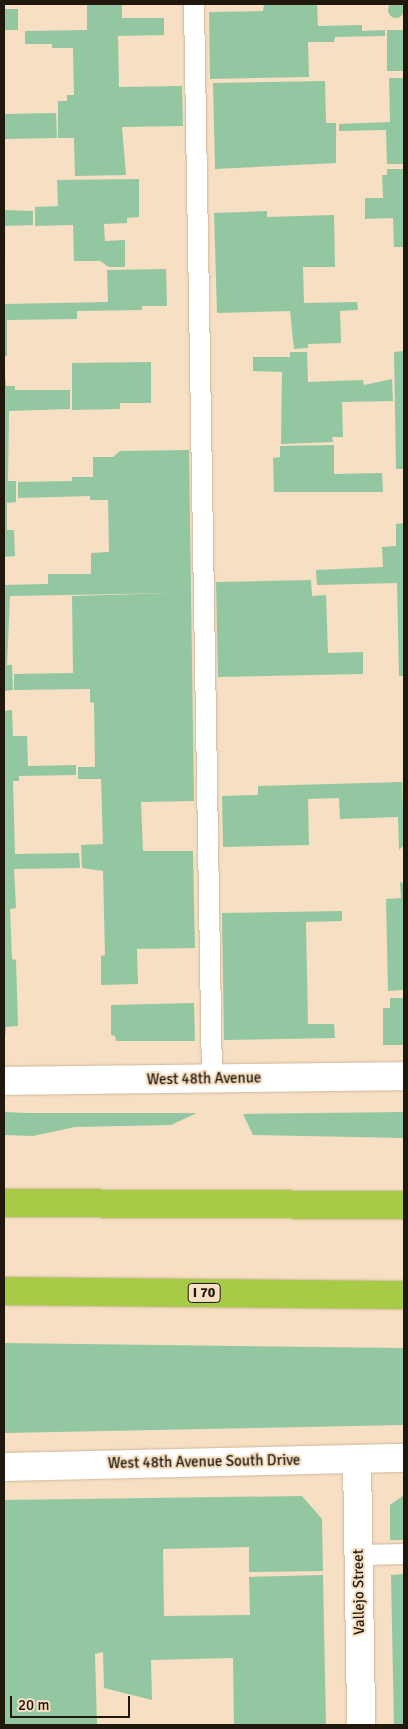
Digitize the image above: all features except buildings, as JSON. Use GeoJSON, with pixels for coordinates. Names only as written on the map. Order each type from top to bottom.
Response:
{"type":"FeatureCollection","features":[{"type":"Feature","properties":{"kind":"highway"},"geometry":{"type":"LineString","coordinates":[[4,1203],[404,1205]]}},
{"type":"Feature","properties":{"kind":"highway","name":"I 70"},"geometry":{"type":"LineString","coordinates":[[4,1291],[404,1295]]}},
{"type":"Feature","properties":{"kind":"street","name":"West 48th Avenue"},"geometry":{"type":"LineString","coordinates":[[4,1082],[404,1076]]}},
{"type":"Feature","properties":{"kind":"street","name":"West 48th Avenue South Drive"},"geometry":{"type":"LineString","coordinates":[[4,1467],[404,1458]]}},
{"type":"Feature","properties":{"kind":"street","name":"Vallejo Street"},"geometry":{"type":"LineString","coordinates":[[358,1459],[361,1725]]}},
{"type":"Feature","properties":{"kind":"lane"},"geometry":{"type":"LineString","coordinates":[[194,4],[212,1078]]}},
{"type":"Feature","properties":{"kind":"lane"},"geometry":{"type":"LineString","coordinates":[[359,1555],[404,1554]]}},
{"type":"Feature","properties":{"kind":"green space"},"geometry":{"type":"Polygon","coordinates":[[[393,2],[399,2],[404,7],[402,16],[393,18],[388,13],[388,7],[393,2]]]}},
{"type":"Feature","properties":{"kind":"green space"},"geometry":{"type":"Polygon","coordinates":[[[87,4],[122,4],[122,18],[164,18],[164,35],[118,36],[119,87],[182,86],[183,126],[122,127],[126,175],[75,176],[74,138],[58,138],[58,101],[67,101],[67,95],[74,95],[73,48],[52,48],[52,44],[25,44],[25,31],[87,30],[87,4]]]}},
{"type":"Feature","properties":{"kind":"green space"},"geometry":{"type":"Polygon","coordinates":[[[264,4],[317,4],[318,26],[362,25],[362,31],[385,30],[385,36],[335,37],[334,42],[308,42],[309,77],[210,79],[209,12],[263,11],[264,4]]]}},
{"type":"Feature","properties":{"kind":"green space"},"geometry":{"type":"Polygon","coordinates":[[[4,9],[18,9],[18,30],[4,30],[4,9]]]}},
{"type":"Feature","properties":{"kind":"green space"},"geometry":{"type":"Polygon","coordinates":[[[387,30],[404,30],[404,71],[387,71],[387,30]]]}},
{"type":"Feature","properties":{"kind":"green space"},"geometry":{"type":"Polygon","coordinates":[[[389,78],[404,78],[404,164],[387,164],[386,130],[339,131],[339,124],[390,122],[389,78]]]}},
{"type":"Feature","properties":{"kind":"green space"},"geometry":{"type":"Polygon","coordinates":[[[325,81],[326,123],[336,123],[336,163],[215,169],[213,83],[325,81]]]}},
{"type":"Feature","properties":{"kind":"green space"},"geometry":{"type":"Polygon","coordinates":[[[56,113],[57,138],[5,139],[4,179],[4,114],[56,113]]]}},
{"type":"Feature","properties":{"kind":"green space"},"geometry":{"type":"Polygon","coordinates":[[[387,169],[404,169],[404,247],[394,247],[393,218],[365,219],[365,198],[383,198],[382,175],[387,175],[387,169]]]}},
{"type":"Feature","properties":{"kind":"green space"},"geometry":{"type":"Polygon","coordinates":[[[139,179],[139,217],[127,218],[127,223],[104,224],[105,241],[125,240],[125,267],[109,267],[100,261],[74,261],[73,225],[35,226],[35,207],[58,206],[57,180],[139,179]]]}},
{"type":"Feature","properties":{"kind":"green space"},"geometry":{"type":"Polygon","coordinates":[[[4,210],[33,211],[33,225],[5,226],[6,264],[4,210]]]}},
{"type":"Feature","properties":{"kind":"green space"},"geometry":{"type":"Polygon","coordinates":[[[267,211],[267,217],[334,215],[335,267],[303,267],[304,303],[357,302],[358,310],[340,311],[341,343],[308,344],[308,348],[294,349],[290,311],[217,313],[214,213],[267,211]]]}},
{"type":"Feature","properties":{"kind":"green space"},"geometry":{"type":"Polygon","coordinates":[[[166,269],[167,306],[142,306],[142,310],[77,311],[77,319],[7,320],[7,356],[4,356],[4,304],[108,302],[107,270],[166,269]]]}},
{"type":"Feature","properties":{"kind":"green space"},"geometry":{"type":"Polygon","coordinates":[[[404,351],[404,469],[396,469],[394,352],[404,351]]]}},
{"type":"Feature","properties":{"kind":"green space"},"geometry":{"type":"Polygon","coordinates":[[[290,352],[307,352],[308,382],[363,380],[364,385],[392,379],[393,401],[342,402],[343,437],[332,437],[333,442],[281,444],[282,372],[253,371],[253,357],[290,357],[290,352]]]}},
{"type":"Feature","properties":{"kind":"green space"},"geometry":{"type":"Polygon","coordinates":[[[4,360],[6,386],[15,386],[15,390],[70,390],[70,409],[9,411],[8,481],[16,481],[16,502],[7,503],[7,530],[14,530],[15,556],[4,557],[4,360]]]}},
{"type":"Feature","properties":{"kind":"green space"},"geometry":{"type":"Polygon","coordinates":[[[151,362],[151,403],[120,403],[120,409],[72,410],[72,363],[151,362]]]}},
{"type":"Feature","properties":{"kind":"green space"},"geometry":{"type":"Polygon","coordinates":[[[334,445],[334,474],[382,473],[383,492],[274,492],[273,458],[280,457],[280,446],[334,445]]]}},
{"type":"Feature","properties":{"kind":"green space"},"geometry":{"type":"Polygon","coordinates":[[[189,450],[194,801],[141,802],[143,851],[193,851],[195,948],[137,949],[138,984],[101,985],[101,956],[105,955],[103,871],[82,868],[81,845],[103,844],[101,779],[78,779],[78,767],[95,767],[94,703],[90,702],[90,689],[14,690],[14,674],[73,673],[72,596],[176,593],[10,596],[7,665],[12,665],[13,690],[4,691],[4,585],[48,584],[48,574],[91,574],[91,553],[109,552],[108,500],[90,500],[90,496],[18,498],[18,482],[72,481],[72,477],[93,477],[93,457],[113,457],[120,451],[189,450]]]}},
{"type":"Feature","properties":{"kind":"green space"},"geometry":{"type":"Polygon","coordinates":[[[404,523],[404,700],[403,676],[399,676],[397,583],[317,585],[316,570],[383,567],[382,547],[396,546],[396,524],[404,523]]]}},
{"type":"Feature","properties":{"kind":"green space"},"geometry":{"type":"Polygon","coordinates":[[[311,580],[312,596],[326,595],[328,653],[363,652],[363,674],[218,677],[216,582],[311,580]]]}},
{"type":"Feature","properties":{"kind":"green space"},"geometry":{"type":"Polygon","coordinates":[[[12,710],[13,736],[27,736],[28,766],[76,765],[76,775],[19,776],[19,781],[13,781],[15,854],[79,853],[80,868],[14,869],[16,908],[10,909],[12,959],[16,960],[18,1026],[6,1027],[4,1049],[4,711],[12,710]]]}},
{"type":"Feature","properties":{"kind":"green space"},"geometry":{"type":"Polygon","coordinates":[[[402,772],[404,845],[399,850],[398,817],[340,819],[339,798],[308,799],[309,845],[223,847],[222,796],[258,795],[258,786],[402,782],[402,772]]]}},
{"type":"Feature","properties":{"kind":"green space"},"geometry":{"type":"Polygon","coordinates":[[[400,882],[404,883],[404,990],[388,991],[386,899],[401,898],[400,882]]]}},
{"type":"Feature","properties":{"kind":"green space"},"geometry":{"type":"Polygon","coordinates":[[[342,911],[342,921],[306,922],[308,1024],[334,1024],[335,1038],[224,1040],[222,913],[342,911]]]}},
{"type":"Feature","properties":{"kind":"green space"},"geometry":{"type":"Polygon","coordinates":[[[390,998],[404,998],[404,1045],[383,1045],[383,1008],[390,1008],[390,998]]]}},
{"type":"Feature","properties":{"kind":"green space"},"geometry":{"type":"Polygon","coordinates":[[[194,1003],[195,1041],[116,1041],[115,1036],[111,1035],[111,1005],[194,1003]]]}},
{"type":"Feature","properties":{"kind":"green space"},"geometry":{"type":"Polygon","coordinates":[[[4,1112],[197,1113],[171,1125],[75,1127],[33,1136],[4,1135],[4,1112]]]}},
{"type":"Feature","properties":{"kind":"green space"},"geometry":{"type":"Polygon","coordinates":[[[404,1112],[404,1138],[253,1135],[243,1114],[404,1112]]]}},
{"type":"Feature","properties":{"kind":"green space"},"geometry":{"type":"Polygon","coordinates":[[[4,1343],[404,1348],[404,1425],[4,1433],[4,1343]]]}},
{"type":"Feature","properties":{"kind":"green space"},"geometry":{"type":"Polygon","coordinates":[[[404,1495],[404,1540],[390,1540],[390,1505],[404,1495]]]}},
{"type":"Feature","properties":{"kind":"green space"},"geometry":{"type":"Polygon","coordinates":[[[302,1496],[322,1519],[323,1571],[249,1572],[249,1547],[163,1549],[164,1616],[250,1615],[249,1577],[323,1575],[326,1725],[234,1725],[233,1658],[151,1660],[152,1700],[104,1688],[103,1652],[95,1654],[97,1725],[4,1725],[4,1500],[302,1496]]]}},
{"type":"Feature","properties":{"kind":"green space"},"geometry":{"type":"Polygon","coordinates":[[[404,1574],[404,1725],[394,1725],[391,1575],[404,1574]]]}}]}
